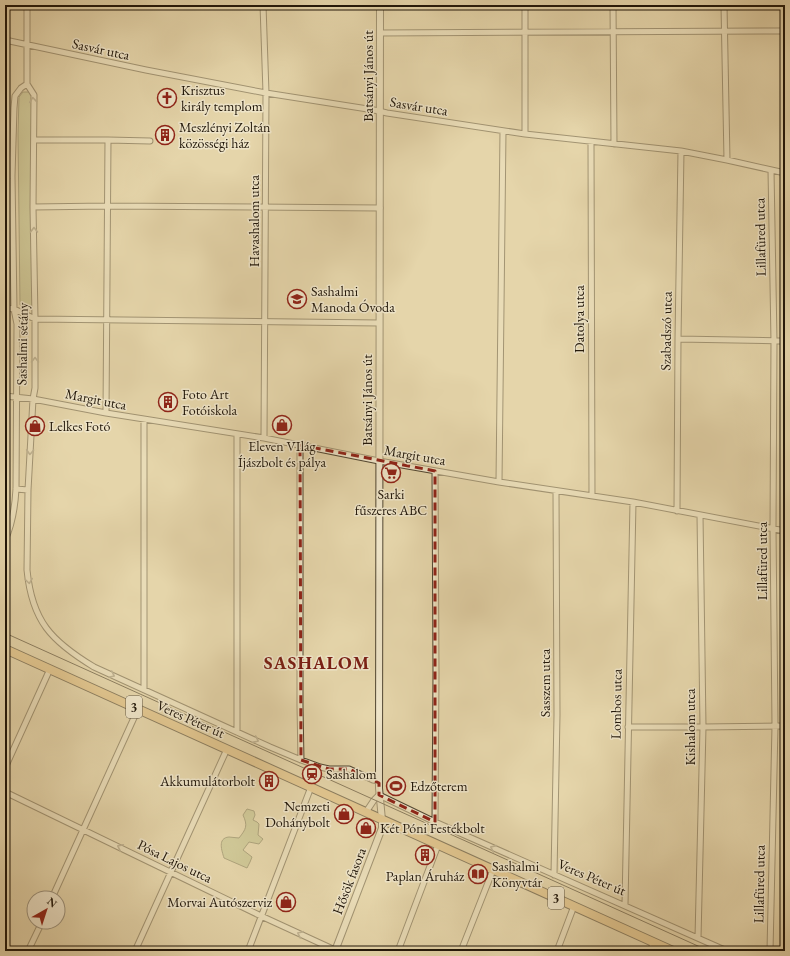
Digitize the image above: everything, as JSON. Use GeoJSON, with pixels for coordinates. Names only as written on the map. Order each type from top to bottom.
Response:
{"type":"FeatureCollection","features":[{"type":"Feature","properties":{"kind":"main road","name":"Veres Péter út"},"geometry":{"type":"LineString","coordinates":[[5,649],[674,951]]}},
{"type":"Feature","properties":{"kind":"street","name":"Sashalmi sétány"},"geometry":{"type":"LineString","coordinates":[[27,5],[27,84],[34,95],[33,207],[35,318],[35,388],[32,399],[28,490],[27,570],[32,599],[39,616],[48,630],[64,647],[81,659]]}},
{"type":"Feature","properties":{"kind":"street","name":"Havashalom utca"},"geometry":{"type":"LineString","coordinates":[[263,5],[266,92],[266,322],[264,438]]}},
{"type":"Feature","properties":{"kind":"street","name":"Batsányi János út"},"geometry":{"type":"LineString","coordinates":[[379,795],[380,5]]}},
{"type":"Feature","properties":{"kind":"street"},"geometry":{"type":"LineString","coordinates":[[525,5],[525,134]]}},
{"type":"Feature","properties":{"kind":"street"},"geometry":{"type":"LineString","coordinates":[[613,5],[614,144]]}},
{"type":"Feature","properties":{"kind":"street"},"geometry":{"type":"LineString","coordinates":[[724,5],[727,160]]}},
{"type":"Feature","properties":{"kind":"street"},"geometry":{"type":"LineString","coordinates":[[380,34],[785,31]]}},
{"type":"Feature","properties":{"kind":"street","name":"Sasvár utca"},"geometry":{"type":"LineString","coordinates":[[5,40],[146,70],[380,112],[525,134],[681,151],[785,173]]}},
{"type":"Feature","properties":{"kind":"street","name":"Sashalmi sétány"},"geometry":{"type":"LineString","coordinates":[[5,540],[13,518],[16,489],[17,324],[14,309],[12,176],[14,108],[15,96],[21,88],[27,84]]}},
{"type":"Feature","properties":{"kind":"street"},"geometry":{"type":"LineString","coordinates":[[499,482],[503,131]]}},
{"type":"Feature","properties":{"kind":"street"},"geometry":{"type":"LineString","coordinates":[[34,140],[150,141]]}},
{"type":"Feature","properties":{"kind":"street"},"geometry":{"type":"LineString","coordinates":[[106,413],[108,140]]}},
{"type":"Feature","properties":{"kind":"street","name":"Datolya utca"},"geometry":{"type":"LineString","coordinates":[[591,142],[592,496]]}},
{"type":"Feature","properties":{"kind":"street","name":"Szabadszó utca"},"geometry":{"type":"LineString","coordinates":[[677,511],[681,151]]}},
{"type":"Feature","properties":{"kind":"street","name":"Lillafüred utca"},"geometry":{"type":"LineString","coordinates":[[770,951],[775,726],[773,529],[774,341],[771,170]]}},
{"type":"Feature","properties":{"kind":"street"},"geometry":{"type":"LineString","coordinates":[[5,175],[12,176]]}},
{"type":"Feature","properties":{"kind":"street"},"geometry":{"type":"LineString","coordinates":[[33,207],[108,206],[380,208]]}},
{"type":"Feature","properties":{"kind":"street"},"geometry":{"type":"LineString","coordinates":[[5,308],[14,309],[35,318],[379,323]]}},
{"type":"Feature","properties":{"kind":"street"},"geometry":{"type":"LineString","coordinates":[[678,340],[785,341]]}},
{"type":"Feature","properties":{"kind":"street","name":"Margit utca"},"geometry":{"type":"LineString","coordinates":[[5,396],[32,399],[106,413],[264,438],[435,471],[633,502],[785,531]]}},
{"type":"Feature","properties":{"kind":"street"},"geometry":{"type":"LineString","coordinates":[[144,419],[144,690]]}},
{"type":"Feature","properties":{"kind":"street"},"geometry":{"type":"LineString","coordinates":[[237,434],[237,732]]}},
{"type":"Feature","properties":{"kind":"street"},"geometry":{"type":"LineString","coordinates":[[300,445],[301,760]]}},
{"type":"Feature","properties":{"kind":"street"},"geometry":{"type":"LineString","coordinates":[[435,471],[435,822]]}},
{"type":"Feature","properties":{"kind":"street"},"geometry":{"type":"LineString","coordinates":[[16,489],[28,490]]}},
{"type":"Feature","properties":{"kind":"street","name":"Sasszem utca"},"geometry":{"type":"LineString","coordinates":[[554,875],[557,715],[556,491]]}},
{"type":"Feature","properties":{"kind":"street","name":"Lombos utca"},"geometry":{"type":"LineString","coordinates":[[624,905],[633,502]]}},
{"type":"Feature","properties":{"kind":"street","name":"Kishalom utca"},"geometry":{"type":"LineString","coordinates":[[698,938],[703,727],[700,515]]}},
{"type":"Feature","properties":{"kind":"street","name":"Veres Péter út"},"geometry":{"type":"LineString","coordinates":[[81,659],[94,667],[144,690],[301,760],[329,769],[349,769],[373,780],[379,781]]}},
{"type":"Feature","properties":{"kind":"street"},"geometry":{"type":"LineString","coordinates":[[5,768],[50,669]]}},
{"type":"Feature","properties":{"kind":"street"},"geometry":{"type":"LineString","coordinates":[[56,890],[138,709]]}},
{"type":"Feature","properties":{"kind":"street"},"geometry":{"type":"LineString","coordinates":[[628,727],[785,726]]}},
{"type":"Feature","properties":{"kind":"street"},"geometry":{"type":"LineString","coordinates":[[135,951],[227,749]]}},
{"type":"Feature","properties":{"kind":"street"},"geometry":{"type":"LineString","coordinates":[[248,951],[311,788]]}},
{"type":"Feature","properties":{"kind":"street","name":"Pósa Lajos utca"},"geometry":{"type":"LineString","coordinates":[[5,792],[335,951]]}},
{"type":"Feature","properties":{"kind":"street"},"geometry":{"type":"LineString","coordinates":[[366,812],[379,795]]}},
{"type":"Feature","properties":{"kind":"street","name":"Veres Péter út"},"geometry":{"type":"LineString","coordinates":[[379,795],[435,822],[728,951]]}},
{"type":"Feature","properties":{"kind":"street","name":"Hősök fasora"},"geometry":{"type":"LineString","coordinates":[[335,951],[382,830],[379,795]]}},
{"type":"Feature","properties":{"kind":"street"},"geometry":{"type":"LineString","coordinates":[[398,951],[438,845]]}},
{"type":"Feature","properties":{"kind":"street"},"geometry":{"type":"LineString","coordinates":[[461,951],[493,870]]}},
{"type":"Feature","properties":{"kind":"street"},"geometry":{"type":"LineString","coordinates":[[556,951],[574,906]]}},
{"type":"Feature","properties":{"kind":"street"},"geometry":{"type":"LineString","coordinates":[[31,950],[39,930]]}},
{"type":"Feature","properties":{"kind":"street"},"geometry":{"type":"LineString","coordinates":[[650,951],[654,942]]}},
{"type":"Feature","properties":{"kind":"highlighted area"},"geometry":{"type":"Polygon","coordinates":[[[300,445],[435,471],[435,822],[379,795],[379,783],[349,769],[329,769],[301,760],[300,445]]]}},
{"type":"Feature","properties":{"kind":"green space"},"geometry":{"type":"Polygon","coordinates":[[[23,92],[29,92],[32,96],[33,309],[20,305],[18,134],[19,97],[23,92]]]}},
{"type":"Feature","properties":{"kind":"green space"},"geometry":{"type":"Polygon","coordinates":[[[247,809],[254,811],[255,815],[253,820],[259,824],[258,835],[263,839],[259,844],[249,842],[243,850],[252,857],[247,868],[224,858],[221,845],[225,838],[239,838],[245,830],[246,825],[243,815],[247,809]]]}},
{"type":"Feature","properties":{"kind":"tram line"},"geometry":{"type":"LineString","coordinates":[[5,633],[709,951]]}},
{"type":"Feature","properties":{"kind":"place","name":"Krisztus király templom"},"geometry":{"type":"Point","coordinates":[167,98]}},
{"type":"Feature","properties":{"kind":"place","name":"Meszlényi Zoltán közösségi ház"},"geometry":{"type":"Point","coordinates":[165,135]}},
{"type":"Feature","properties":{"kind":"place","name":"Sashalmi Manoda Óvoda"},"geometry":{"type":"Point","coordinates":[297,299]}},
{"type":"Feature","properties":{"kind":"place","name":"Foto Art Fotóiskola"},"geometry":{"type":"Point","coordinates":[168,402]}},
{"type":"Feature","properties":{"kind":"place","name":"Eleven VIlág Íjászbolt és pálya"},"geometry":{"type":"Point","coordinates":[282,425]}},
{"type":"Feature","properties":{"kind":"place","name":"Lelkes Fotó"},"geometry":{"type":"Point","coordinates":[35,426]}},
{"type":"Feature","properties":{"kind":"place","name":"Sarki fűszeres ABC"},"geometry":{"type":"Point","coordinates":[391,473]}},
{"type":"Feature","properties":{"kind":"place","name":"Sashalom"},"geometry":{"type":"Point","coordinates":[312,774]}},
{"type":"Feature","properties":{"kind":"place","name":"Akkumulátorbolt"},"geometry":{"type":"Point","coordinates":[269,781]}},
{"type":"Feature","properties":{"kind":"place","name":"Edzőterem"},"geometry":{"type":"Point","coordinates":[396,786]}},
{"type":"Feature","properties":{"kind":"place","name":"Nemzeti Dohánybolt"},"geometry":{"type":"Point","coordinates":[344,814]}},
{"type":"Feature","properties":{"kind":"place","name":"Két Póni Festékbolt"},"geometry":{"type":"Point","coordinates":[366,828]}},
{"type":"Feature","properties":{"kind":"place","name":"Paplan Áruház"},"geometry":{"type":"Point","coordinates":[425,855]}},
{"type":"Feature","properties":{"kind":"place","name":"Sashalmi Könyvtár"},"geometry":{"type":"Point","coordinates":[478,874]}},
{"type":"Feature","properties":{"kind":"place","name":"Morvai Autószerviz"},"geometry":{"type":"Point","coordinates":[286,902]}},
{"type":"Feature","properties":{"kind":"district","name":"SASHALOM"},"geometry":{"type":"Point","coordinates":[317,663]}}]}
